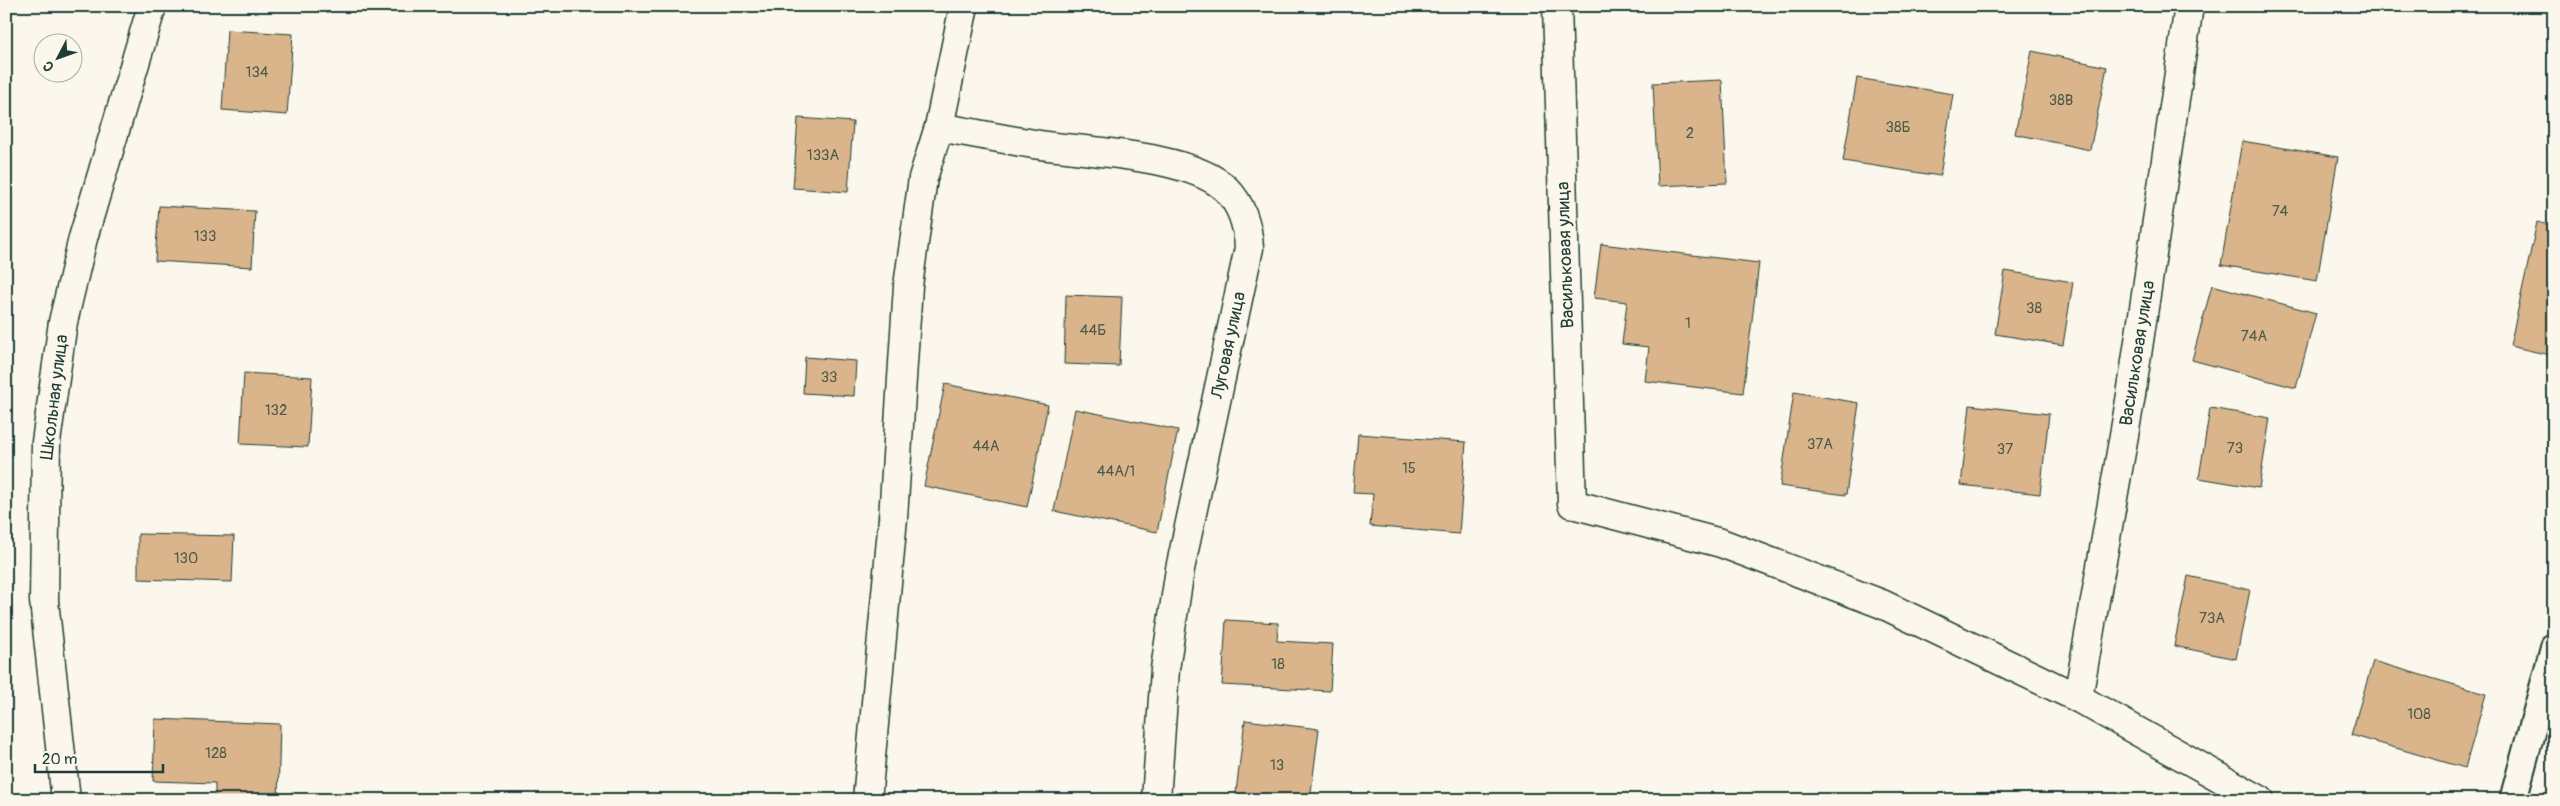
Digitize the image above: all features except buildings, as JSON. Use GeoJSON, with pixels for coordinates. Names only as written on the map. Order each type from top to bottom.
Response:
{"type":"FeatureCollection","features":[{"type":"Feature","properties":{"kind":"street","name":"Школьная улица"},"geometry":{"type":"LineString","coordinates":[[66,800],[44,601],[46,442],[63,322],[82,238],[152,6]]}},
{"type":"Feature","properties":{"kind":"street"},"geometry":{"type":"LineString","coordinates":[[867,800],[893,518],[908,286],[923,178],[939,126],[964,6]]}},
{"type":"Feature","properties":{"kind":"street","name":"Васильковая улица"},"geometry":{"type":"LineString","coordinates":[[1557,6],[1572,504],[1721,543],[1882,604],[2078,698],[2131,395],[2189,6]]}},
{"type":"Feature","properties":{"kind":"street","name":"Луговая улица"},"geometry":{"type":"LineString","coordinates":[[939,126],[1038,145],[1173,163],[1199,173],[1226,189],[1241,212],[1248,229],[1249,248],[1180,569],[1165,669],[1156,800]]}},
{"type":"Feature","properties":{"kind":"street"},"geometry":{"type":"LineString","coordinates":[[2078,698],[2260,800]]}},
{"type":"Feature","properties":{"kind":"lane"},"geometry":{"type":"LineString","coordinates":[[2513,800],[2554,647]]}}]}
